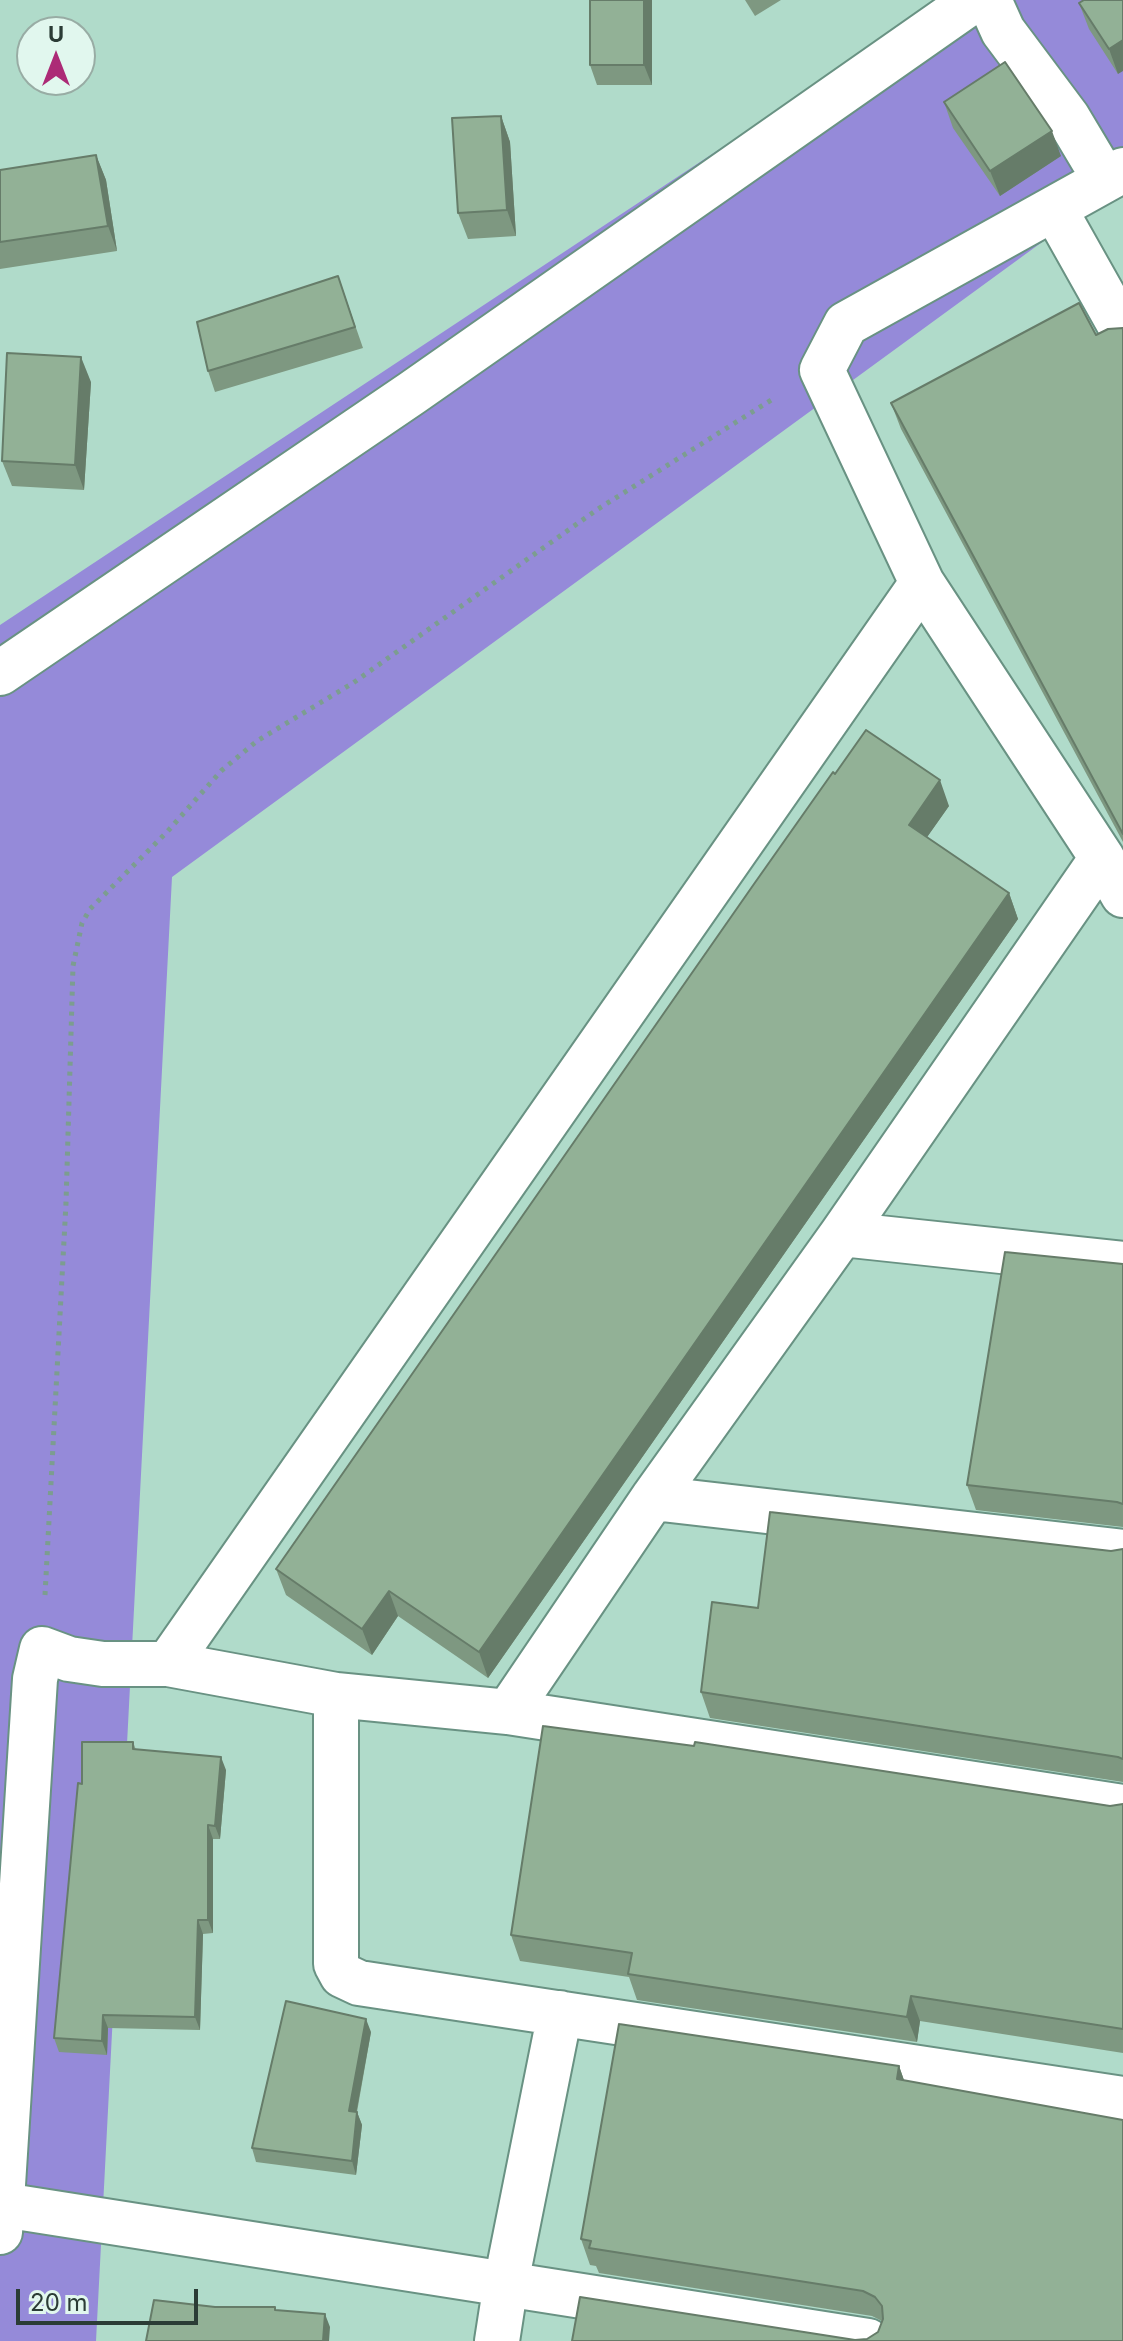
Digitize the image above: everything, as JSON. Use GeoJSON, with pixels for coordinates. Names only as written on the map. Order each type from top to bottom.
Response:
{"type":"FeatureCollection","features":[{"type":"Feature","properties":{"kind":"street"},"geometry":{"type":"LineString","coordinates":[[0,673],[412,393],[989,10],[1114,175],[846,324],[822,370],[922,583],[1112,877],[842,1234],[653,1498],[508,1712]]}},
{"type":"Feature","properties":{"kind":"street"},"geometry":{"type":"LineString","coordinates":[[1055,210],[1123,331]]}},
{"type":"Feature","properties":{"kind":"street"},"geometry":{"type":"LineString","coordinates":[[168,1664],[922,583]]}},
{"type":"Feature","properties":{"kind":"street"},"geometry":{"type":"LineString","coordinates":[[842,1234],[1123,1264]]}},
{"type":"Feature","properties":{"kind":"street"},"geometry":{"type":"LineString","coordinates":[[653,1498],[1123,1552]]}},
{"type":"Feature","properties":{"kind":"street"},"geometry":{"type":"LineString","coordinates":[[868,2341],[506,2283],[1,2218],[35,1679],[42,1649],[69,1659],[103,1664],[168,1664],[336,1695],[508,1712],[1123,1807]]}},
{"type":"Feature","properties":{"kind":"street"},"geometry":{"type":"LineString","coordinates":[[336,1695],[336,1964],[342,1975],[359,1983],[1123,2099]]}},
{"type":"Feature","properties":{"kind":"street"},"geometry":{"type":"LineString","coordinates":[[497,2341],[560,2013]]}},
{"type":"Feature","properties":{"kind":"path"},"geometry":{"type":"LineString","coordinates":[[42,1649],[65,1232],[73,966],[82,923],[90,909],[167,832],[221,771],[257,741],[353,683],[598,509],[743,416],[822,370]]}},
{"type":"Feature","properties":{"kind":"shaded area"},"geometry":{"type":"Polygon","coordinates":[[[945,0],[1123,0],[1123,183],[172,877],[96,2341],[0,2341],[0,625],[945,0]]]}},
{"type":"Feature","properties":{"kind":"building"},"geometry":{"type":"Polygon","coordinates":[[[590,0],[644,0],[644,65],[590,65],[590,0]]]}},
{"type":"Feature","properties":{"kind":"building"},"geometry":{"type":"Polygon","coordinates":[[[1084,0],[1123,0],[1123,40],[1109,49],[1079,3],[1084,0]]]}},
{"type":"Feature","properties":{"kind":"building"},"geometry":{"type":"Polygon","coordinates":[[[1005,62],[1052,131],[990,171],[944,102],[1005,62]]]}},
{"type":"Feature","properties":{"kind":"building"},"geometry":{"type":"Polygon","coordinates":[[[501,116],[507,210],[458,213],[452,118],[501,116]]]}},
{"type":"Feature","properties":{"kind":"building"},"geometry":{"type":"Polygon","coordinates":[[[96,155],[108,226],[0,242],[0,170],[96,155]]]}},
{"type":"Feature","properties":{"kind":"building"},"geometry":{"type":"Polygon","coordinates":[[[338,276],[355,327],[208,371],[197,322],[338,276]]]}},
{"type":"Feature","properties":{"kind":"building"},"geometry":{"type":"Polygon","coordinates":[[[1079,303],[1096,335],[1108,329],[1123,328],[1123,834],[891,403],[1079,303]]]}},
{"type":"Feature","properties":{"kind":"building"},"geometry":{"type":"Polygon","coordinates":[[[7,353],[81,357],[75,465],[2,461],[7,353]]]}},
{"type":"Feature","properties":{"kind":"building"},"geometry":{"type":"Polygon","coordinates":[[[866,730],[940,780],[909,825],[1009,893],[479,1652],[389,1591],[362,1629],[276,1569],[754,884],[866,730]]]}},
{"type":"Feature","properties":{"kind":"building"},"geometry":{"type":"Polygon","coordinates":[[[1005,1252],[1123,1264],[1123,1504],[967,1485],[1005,1252]]]}},
{"type":"Feature","properties":{"kind":"building"},"geometry":{"type":"Polygon","coordinates":[[[770,1512],[1111,1551],[1123,1549],[1123,1759],[701,1692],[712,1602],[758,1608],[770,1512]]]}},
{"type":"Feature","properties":{"kind":"building"},"geometry":{"type":"Polygon","coordinates":[[[543,1726],[694,1746],[695,1742],[1110,1806],[1123,1804],[1123,2029],[911,1996],[907,2017],[628,1974],[632,1953],[511,1935],[543,1726]]]}},
{"type":"Feature","properties":{"kind":"building"},"geometry":{"type":"Polygon","coordinates":[[[82,1742],[133,1742],[133,1749],[221,1757],[215,1826],[208,1825],[208,1920],[198,1920],[195,2017],[103,2015],[102,2041],[54,2038],[78,1783],[82,1784],[82,1742]]]}},
{"type":"Feature","properties":{"kind":"building"},"geometry":{"type":"Polygon","coordinates":[[[286,2001],[366,2019],[349,2111],[357,2112],[352,2161],[252,2148],[286,2001]]]}},
{"type":"Feature","properties":{"kind":"building"},"geometry":{"type":"Polygon","coordinates":[[[619,2024],[899,2066],[897,2079],[1123,2120],[1123,2341],[572,2341],[580,2297],[855,2340],[867,2339],[878,2332],[883,2319],[882,2306],[875,2297],[863,2291],[589,2248],[591,2241],[581,2239],[619,2024]]]}},
{"type":"Feature","properties":{"kind":"building"},"geometry":{"type":"Polygon","coordinates":[[[154,2300],[215,2307],[275,2307],[275,2310],[325,2314],[323,2341],[146,2341],[154,2300]]]}}]}
